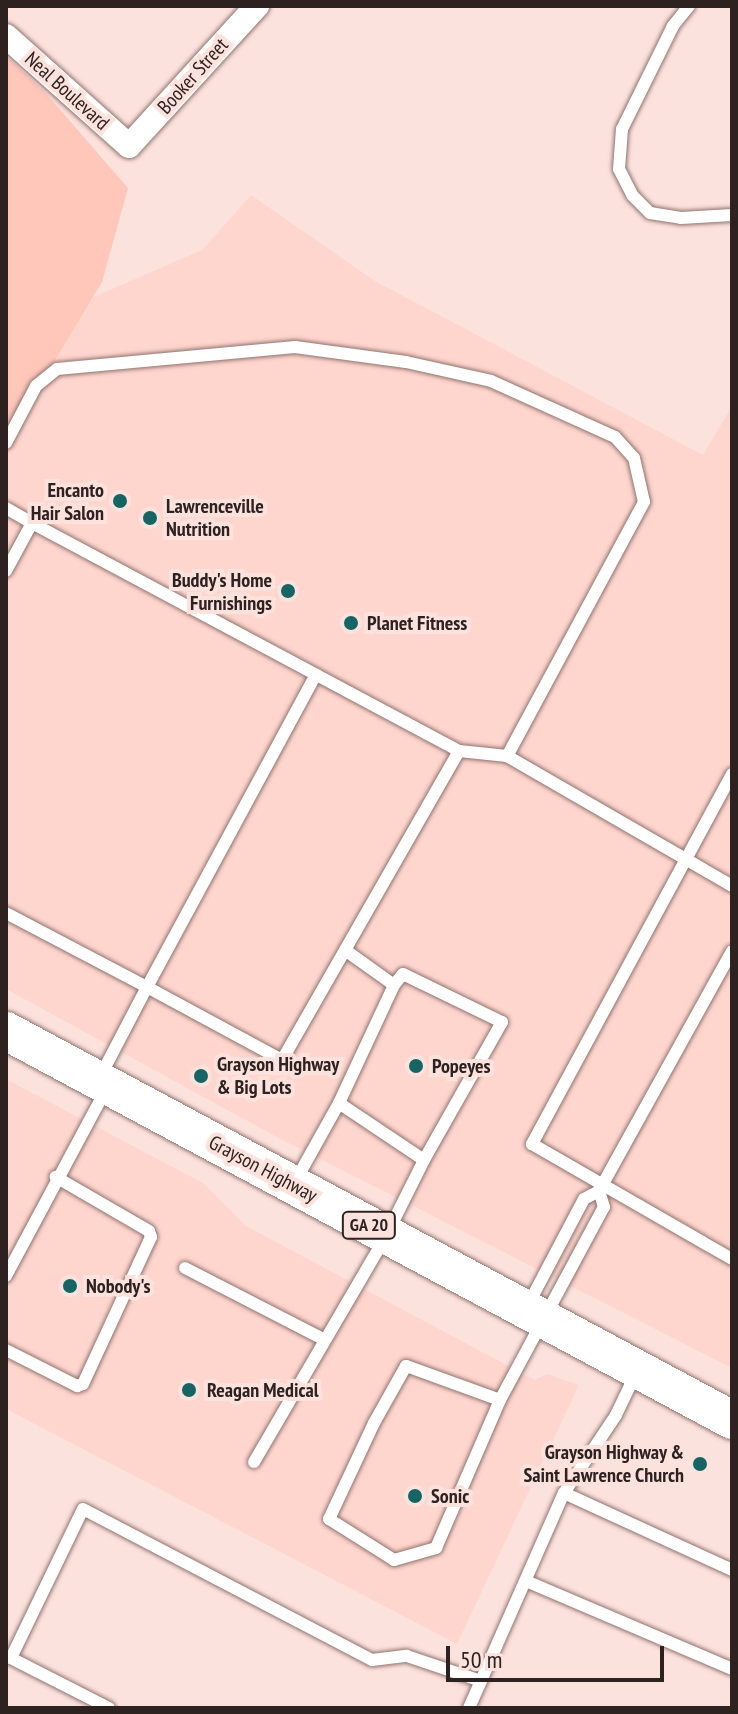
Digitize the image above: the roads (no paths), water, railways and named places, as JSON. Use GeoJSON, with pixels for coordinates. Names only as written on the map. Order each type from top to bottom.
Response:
{"type":"FeatureCollection","features":[{"type":"Feature","properties":{"kind":"main road","name":"Grayson Highway"},"geometry":{"type":"LineString","coordinates":[[6,1031],[732,1420]]}},
{"type":"Feature","properties":{"kind":"street","name":"Booker Street"},"geometry":{"type":"LineString","coordinates":[[129,146],[257,6]]}},
{"type":"Feature","properties":{"kind":"street","name":"Neal Boulevard"},"geometry":{"type":"LineString","coordinates":[[6,36],[129,146]]}},
{"type":"Feature","properties":{"kind":"lane"},"geometry":{"type":"LineString","coordinates":[[689,6],[673,26],[622,129],[619,169],[632,195],[650,213],[681,218],[732,215]]}},
{"type":"Feature","properties":{"kind":"lane"},"geometry":{"type":"LineString","coordinates":[[6,443],[36,386],[57,369],[295,347],[406,362],[491,381],[615,437],[634,458],[644,502],[507,756]]}},
{"type":"Feature","properties":{"kind":"lane"},"geometry":{"type":"LineString","coordinates":[[6,508],[459,751],[507,756],[732,886]]}},
{"type":"Feature","properties":{"kind":"lane"},"geometry":{"type":"LineString","coordinates":[[6,571],[32,523]]}},
{"type":"Feature","properties":{"kind":"lane"},"geometry":{"type":"LineString","coordinates":[[6,1276],[147,987],[316,675]]}},
{"type":"Feature","properties":{"kind":"lane"},"geometry":{"type":"LineString","coordinates":[[6,913],[282,1060],[459,751]]}},
{"type":"Feature","properties":{"kind":"lane"},"geometry":{"type":"LineString","coordinates":[[732,774],[532,1144],[600,1189],[732,1259]]}},
{"type":"Feature","properties":{"kind":"lane"},"geometry":{"type":"LineString","coordinates":[[345,950],[394,985]]}},
{"type":"Feature","properties":{"kind":"lane"},"geometry":{"type":"LineString","coordinates":[[500,1400],[406,1366],[330,1512],[334,1524],[394,1560],[436,1548],[500,1400],[584,1199],[600,1189],[732,951]]}},
{"type":"Feature","properties":{"kind":"lane"},"geometry":{"type":"LineString","coordinates":[[254,1462],[387,1234],[424,1160],[502,1022],[403,974],[394,985],[339,1103],[293,1186]]}},
{"type":"Feature","properties":{"kind":"lane"},"geometry":{"type":"LineString","coordinates":[[339,1103],[424,1160]]}},
{"type":"Feature","properties":{"kind":"lane"},"geometry":{"type":"LineString","coordinates":[[6,1350],[77,1386],[83,1384],[151,1237],[149,1231],[56,1177]]}},
{"type":"Feature","properties":{"kind":"lane"},"geometry":{"type":"LineString","coordinates":[[535,1315],[604,1207],[600,1189]]}},
{"type":"Feature","properties":{"kind":"lane"},"geometry":{"type":"LineString","coordinates":[[185,1268],[323,1339]]}},
{"type":"Feature","properties":{"kind":"lane"},"geometry":{"type":"LineString","coordinates":[[469,1708],[564,1493],[616,1415],[637,1370]]}},
{"type":"Feature","properties":{"kind":"lane"},"geometry":{"type":"LineString","coordinates":[[564,1493],[732,1570]]}},
{"type":"Feature","properties":{"kind":"lane"},"geometry":{"type":"LineString","coordinates":[[109,1708],[11,1658],[83,1509],[372,1660],[407,1656],[481,1681]]}},
{"type":"Feature","properties":{"kind":"lane"},"geometry":{"type":"LineString","coordinates":[[526,1581],[732,1669]]}},
{"type":"Feature","properties":{"kind":"place","name":"Encanto Hair Salon"},"geometry":{"type":"Point","coordinates":[120,501]}},
{"type":"Feature","properties":{"kind":"place","name":"Lawrenceville Nutrition"},"geometry":{"type":"Point","coordinates":[150,518]}},
{"type":"Feature","properties":{"kind":"place","name":"Buddy's Home Furnishings"},"geometry":{"type":"Point","coordinates":[288,591]}},
{"type":"Feature","properties":{"kind":"place","name":"Planet Fitness"},"geometry":{"type":"Point","coordinates":[351,623]}},
{"type":"Feature","properties":{"kind":"place","name":"Popeyes"},"geometry":{"type":"Point","coordinates":[416,1066]}},
{"type":"Feature","properties":{"kind":"place","name":"Grayson Highway & Big Lots"},"geometry":{"type":"Point","coordinates":[201,1076]}},
{"type":"Feature","properties":{"kind":"place","name":"Nobody's"},"geometry":{"type":"Point","coordinates":[70,1286]}},
{"type":"Feature","properties":{"kind":"place","name":"Reagan Medical"},"geometry":{"type":"Point","coordinates":[189,1390]}},
{"type":"Feature","properties":{"kind":"place","name":"Grayson Highway & Saint Lawrence Church"},"geometry":{"type":"Point","coordinates":[700,1464]}},
{"type":"Feature","properties":{"kind":"place","name":"Sonic"},"geometry":{"type":"Point","coordinates":[415,1496]}}]}
